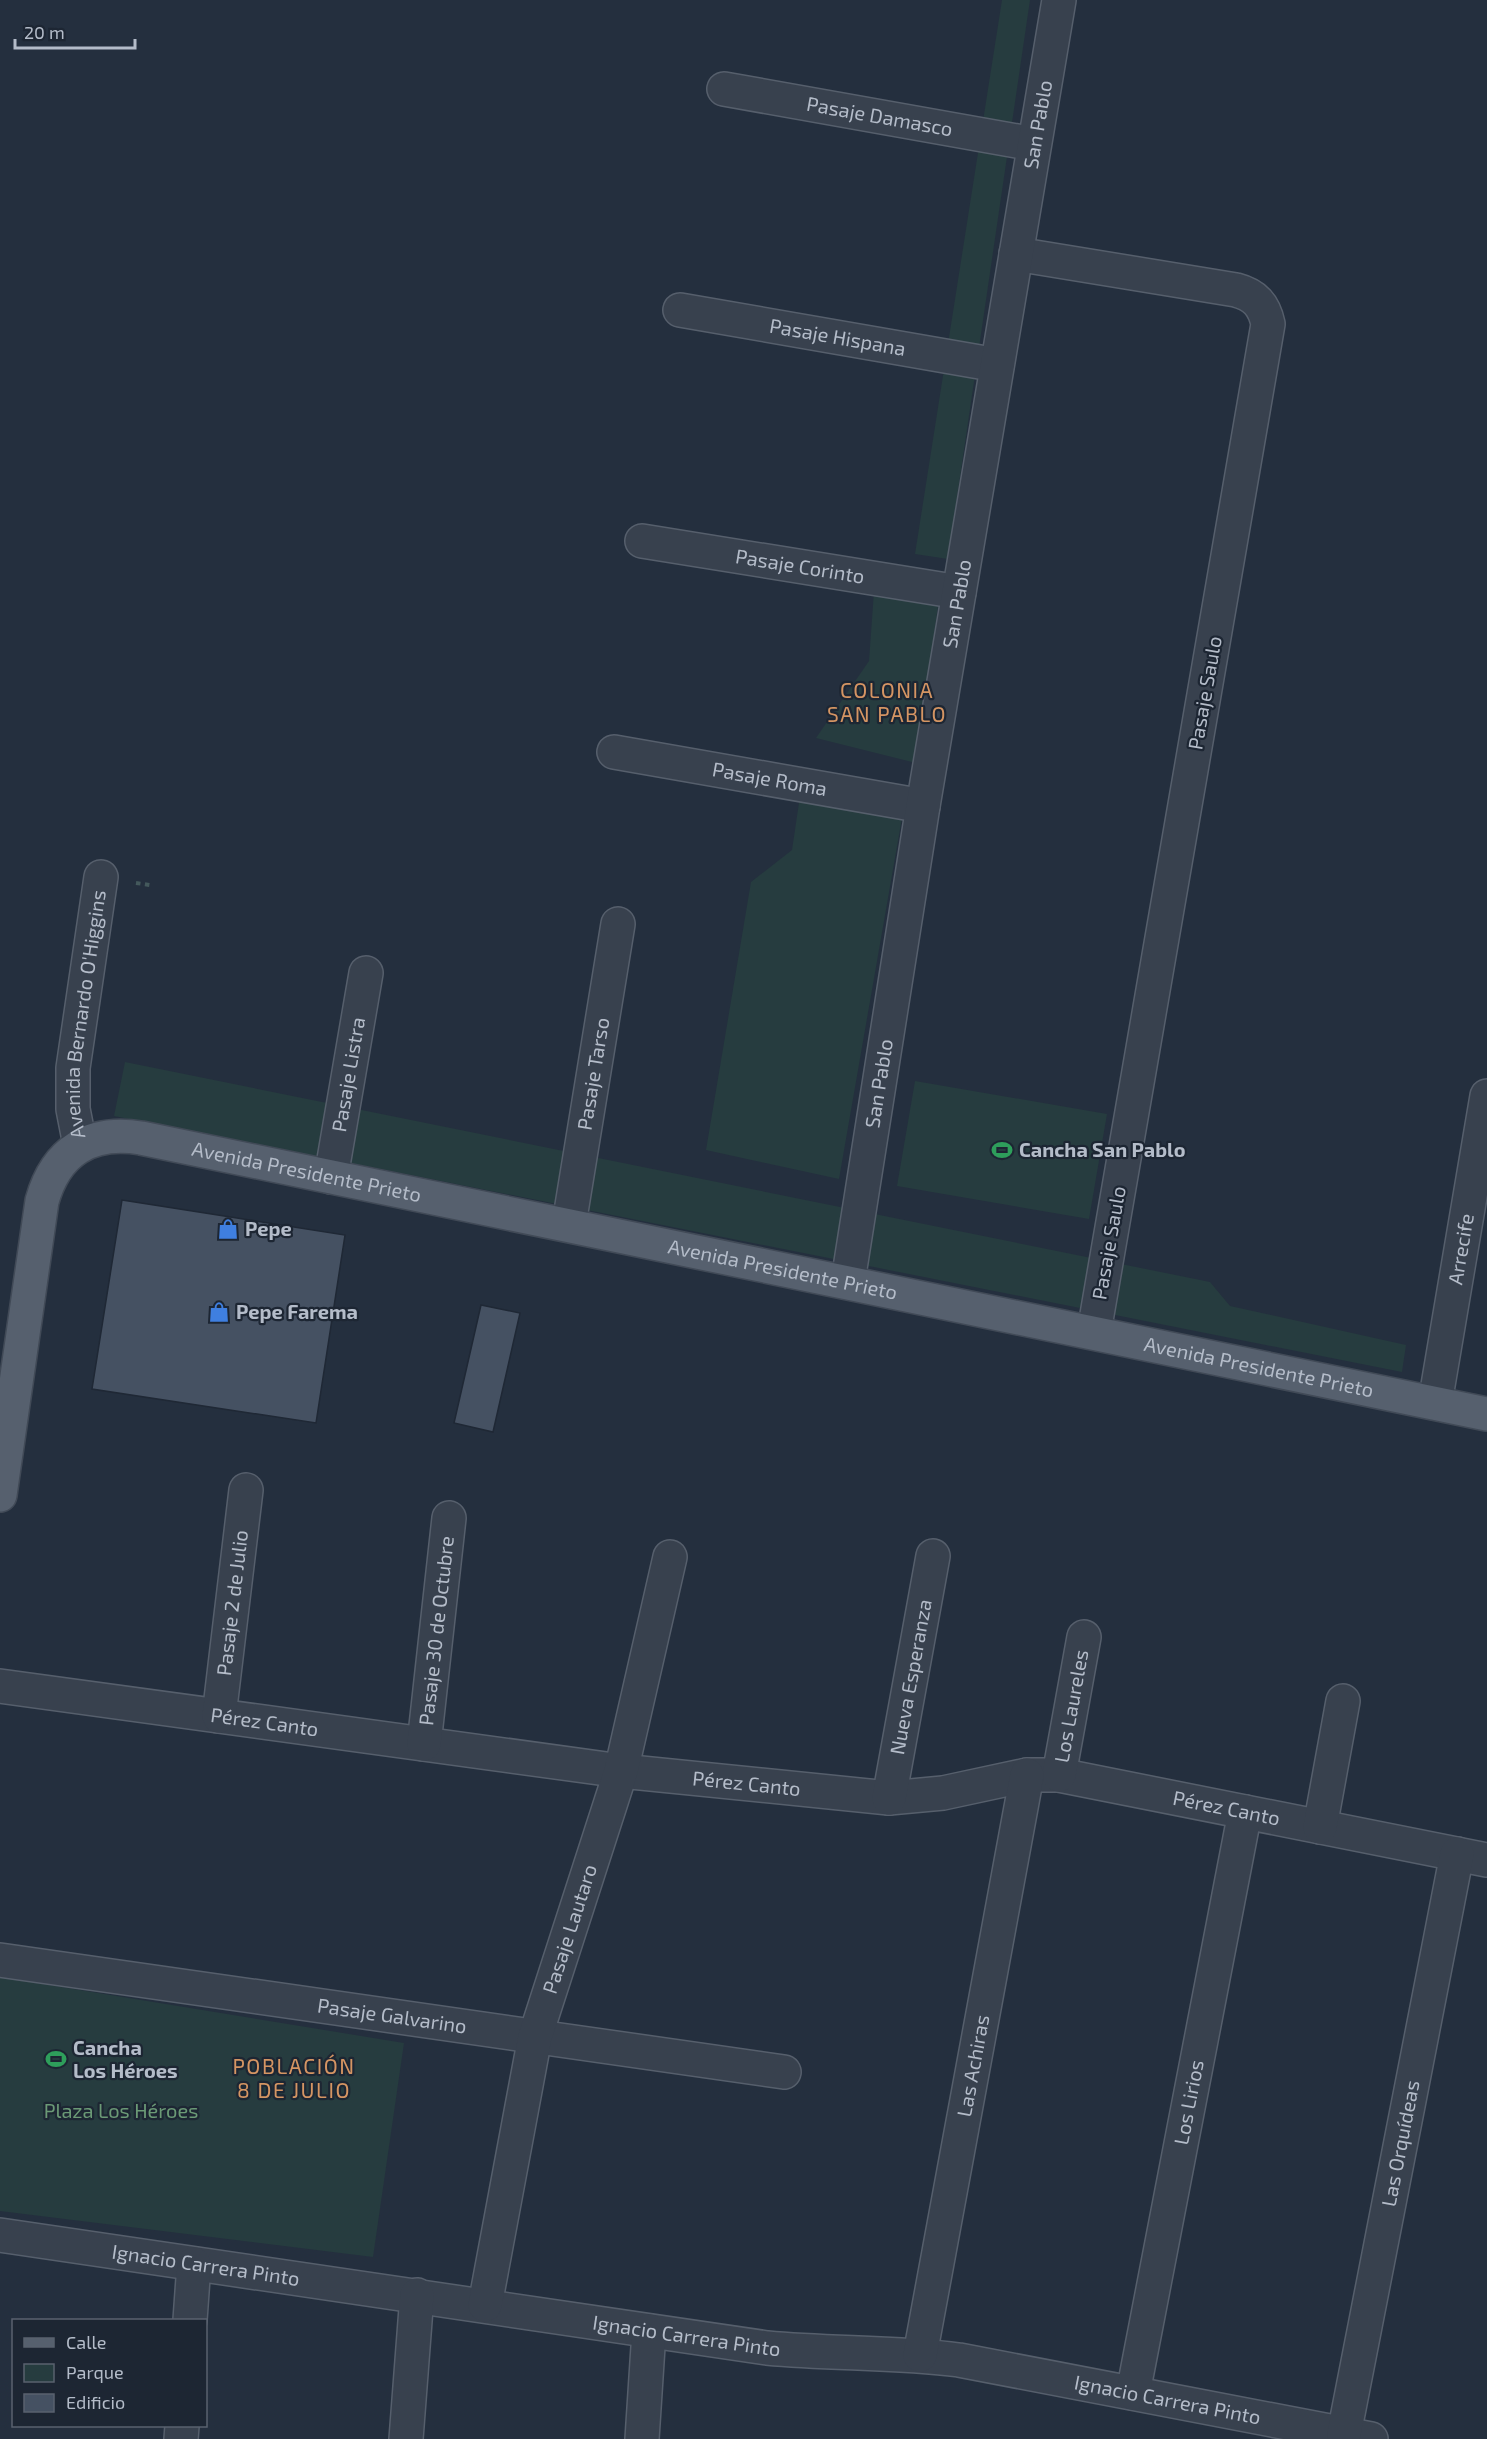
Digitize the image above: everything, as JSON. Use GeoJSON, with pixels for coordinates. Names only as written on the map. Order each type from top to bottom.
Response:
{"type":"FeatureCollection","features":[{"type":"Feature","properties":{"kind":"main road","name":"Avenida Presidente Prieto"},"geometry":{"type":"LineString","coordinates":[[80,1145],[99,1138],[120,1135],[848,1281],[1487,1414]]}},
{"type":"Feature","properties":{"kind":"main road","name":"Avenida Bernardo O'Higgins"},"geometry":{"type":"LineString","coordinates":[[1,1482],[42,1201],[46,1184],[55,1169],[80,1145]]}},
{"type":"Feature","properties":{"kind":"street","name":"San Pablo"},"geometry":{"type":"LineString","coordinates":[[848,1281],[923,806],[1059,0]]}},
{"type":"Feature","properties":{"kind":"street","name":"Pasaje Damasco"},"geometry":{"type":"LineString","coordinates":[[724,89],[1034,144]]}},
{"type":"Feature","properties":{"kind":"street","name":"Pasaje Saulo"},"geometry":{"type":"LineString","coordinates":[[1016,254],[1236,290],[1255,297],[1266,314],[1268,324],[1094,1332]]}},
{"type":"Feature","properties":{"kind":"street","name":"Pasaje Hispana"},"geometry":{"type":"LineString","coordinates":[[680,310],[997,365]]}},
{"type":"Feature","properties":{"kind":"street","name":"Pasaje Corinto"},"geometry":{"type":"LineString","coordinates":[[642,541],[959,592]]}},
{"type":"Feature","properties":{"kind":"street","name":"Pasaje Roma"},"geometry":{"type":"LineString","coordinates":[[614,752],[923,806]]}},
{"type":"Feature","properties":{"kind":"street","name":"Avenida Bernardo O'Higgins"},"geometry":{"type":"LineString","coordinates":[[80,1145],[73,1109],[73,1068],[101,877]]}},
{"type":"Feature","properties":{"kind":"street","name":"Pasaje Tarso"},"geometry":{"type":"LineString","coordinates":[[568,1224],[618,924]]}},
{"type":"Feature","properties":{"kind":"street","name":"Pasaje Listra"},"geometry":{"type":"LineString","coordinates":[[331,1176],[366,973]]}},
{"type":"Feature","properties":{"kind":"street","name":"Arrecife"},"geometry":{"type":"LineString","coordinates":[[1435,1403],[1487,1096]]}},
{"type":"Feature","properties":{"kind":"street","name":"Pasaje 2 de Julio"},"geometry":{"type":"LineString","coordinates":[[219,1716],[246,1490]]}},
{"type":"Feature","properties":{"kind":"street","name":"Pasaje 30 de Octubre"},"geometry":{"type":"LineString","coordinates":[[424,1744],[449,1518]]}},
{"type":"Feature","properties":{"kind":"street","name":"Nueva Esperanza"},"geometry":{"type":"LineString","coordinates":[[889,1798],[933,1556]]}},
{"type":"Feature","properties":{"kind":"street","name":"Pasaje Lautaro"},"geometry":{"type":"LineString","coordinates":[[485,2305],[535,2037],[621,1771],[670,1557]]}},
{"type":"Feature","properties":{"kind":"street","name":"Los Laureles"},"geometry":{"type":"LineString","coordinates":[[1059,1775],[1084,1637]]}},
{"type":"Feature","properties":{"kind":"street","name":"Pérez Canto"},"geometry":{"type":"LineString","coordinates":[[0,1686],[621,1771],[889,1798],[943,1793],[1027,1775],[1059,1775],[1472,1857]]}},
{"type":"Feature","properties":{"kind":"street"},"geometry":{"type":"LineString","coordinates":[[1320,1827],[1343,1701]]}},
{"type":"Feature","properties":{"kind":"street","name":"Las Achiras"},"geometry":{"type":"LineString","coordinates":[[920,2355],[1027,1775]]}},
{"type":"Feature","properties":{"kind":"street","name":"Los Lirios"},"geometry":{"type":"LineString","coordinates":[[1133,2393],[1245,1812]]}},
{"type":"Feature","properties":{"kind":"street","name":"Las Orquídeas"},"geometry":{"type":"LineString","coordinates":[[1358,2436],[1472,1857]]}},
{"type":"Feature","properties":{"kind":"street","name":"Pasaje Galvarino"},"geometry":{"type":"LineString","coordinates":[[0,1960],[783,2072]]}},
{"type":"Feature","properties":{"kind":"street","name":"Ignacio Carrera Pinto"},"geometry":{"type":"LineString","coordinates":[[0,2235],[767,2348],[920,2355],[958,2360],[1358,2436]]}},
{"type":"Feature","properties":{"kind":"street"},"geometry":{"type":"LineString","coordinates":[[189,2319],[194,2264]]}},
{"type":"Feature","properties":{"kind":"street"},"geometry":{"type":"LineString","coordinates":[[406,2439],[417,2295]]}},
{"type":"Feature","properties":{"kind":"street"},"geometry":{"type":"LineString","coordinates":[[642,2439],[650,2331]]}},
{"type":"Feature","properties":{"kind":"green space"},"geometry":{"type":"Polygon","coordinates":[[[1002,0],[1030,0],[948,559],[915,554],[1002,0]]]}},
{"type":"Feature","properties":{"kind":"green space"},"geometry":{"type":"Polygon","coordinates":[[[874,591],[938,606],[916,763],[816,738],[869,661],[874,591]]]}},
{"type":"Feature","properties":{"kind":"green space"},"geometry":{"type":"Polygon","coordinates":[[[800,796],[903,812],[839,1179],[706,1150],[751,882],[792,850],[800,796]]]}},
{"type":"Feature","properties":{"kind":"green space"},"geometry":{"type":"Polygon","coordinates":[[[125,1062],[1210,1282],[1230,1306],[1406,1345],[1402,1372],[114,1116],[125,1062]]]}},
{"type":"Feature","properties":{"kind":"green space","name":"Cancha San Pablo"},"geometry":{"type":"Polygon","coordinates":[[[915,1081],[1107,1114],[1089,1219],[897,1186],[915,1081]]]}},
{"type":"Feature","properties":{"kind":"green space","name":"Plaza Los Héroes"},"geometry":{"type":"Polygon","coordinates":[[[0,1977],[404,2043],[373,2257],[0,2211],[0,1977]]]}},
{"type":"Feature","properties":{"kind":"building","name":"Pepe Farema"},"geometry":{"type":"Polygon","coordinates":[[[122,1200],[345,1235],[316,1423],[92,1389],[122,1200]]]}},
{"type":"Feature","properties":{"kind":"building"},"geometry":{"type":"Polygon","coordinates":[[[481,1305],[520,1313],[493,1432],[454,1423],[481,1305]]]}},
{"type":"Feature","properties":{"kind":"place","name":"Cancha San Pablo"},"geometry":{"type":"Point","coordinates":[1002,1150]}},
{"type":"Feature","properties":{"kind":"place","name":"Pepe"},"geometry":{"type":"Point","coordinates":[228,1229]}},
{"type":"Feature","properties":{"kind":"place","name":"Pepe Farema"},"geometry":{"type":"Point","coordinates":[219,1312]}},
{"type":"Feature","properties":{"kind":"place","name":"Cancha Los Héroes"},"geometry":{"type":"Point","coordinates":[56,2059]}},
{"type":"Feature","properties":{"kind":"district","name":"COLONIA SAN PABLO"},"geometry":{"type":"Point","coordinates":[887,703]}},
{"type":"Feature","properties":{"kind":"district","name":"POBLACIÓN 8 DE JULIO"},"geometry":{"type":"Point","coordinates":[294,2079]}}]}
